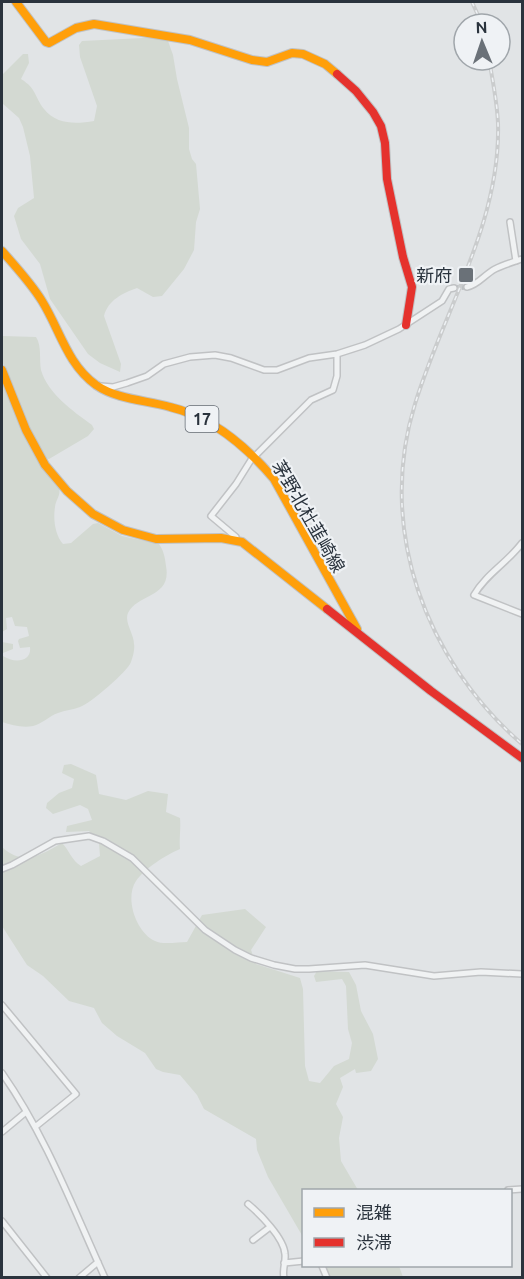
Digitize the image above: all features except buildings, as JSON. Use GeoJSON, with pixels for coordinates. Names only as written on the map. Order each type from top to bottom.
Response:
{"type":"FeatureCollection","features":[{"type":"Feature","properties":{"kind":"main road"},"geometry":{"type":"LineString","coordinates":[[16,2],[45,42],[49,43],[85,25],[102,24],[190,40],[252,60],[267,62],[292,53],[303,54],[325,64],[356,91],[381,126],[385,143],[387,179],[403,257],[412,288],[406,325]]}},
{"type":"Feature","properties":{"kind":"main road","name":"茅野北杜韮崎線"},"geometry":{"type":"LineString","coordinates":[[2,251],[41,300],[54,322],[71,362],[97,386],[112,395],[178,408],[194,414],[255,457],[274,479],[353,624],[364,639]]}},
{"type":"Feature","properties":{"kind":"main road"},"geometry":{"type":"LineString","coordinates":[[2,369],[45,465],[59,483],[95,516],[124,531],[152,538],[236,540]]}},
{"type":"Feature","properties":{"kind":"main road","name":"茅野北杜韮崎線"},"geometry":{"type":"LineString","coordinates":[[236,540],[271,564],[364,639],[522,758]]}},
{"type":"Feature","properties":{"kind":"street"},"geometry":{"type":"LineString","coordinates":[[467,287],[476,285],[481,278],[496,269],[519,260],[510,222]]}},
{"type":"Feature","properties":{"kind":"street"},"geometry":{"type":"LineString","coordinates":[[97,386],[113,387],[127,383],[147,376],[164,364],[190,357],[214,355],[231,358],[264,370],[277,370],[309,358],[338,354],[365,345],[406,325],[442,301],[449,289],[454,288]]}},
{"type":"Feature","properties":{"kind":"street"},"geometry":{"type":"LineString","coordinates":[[236,540],[236,537],[212,516],[255,457],[311,400],[333,390],[337,376],[338,354]]}},
{"type":"Feature","properties":{"kind":"street"},"geometry":{"type":"LineString","coordinates":[[522,543],[509,559],[486,577],[474,595],[522,614]]}},
{"type":"Feature","properties":{"kind":"street"},"geometry":{"type":"LineString","coordinates":[[2,869],[55,841],[89,836],[103,841],[132,858],[205,930],[251,958],[274,965],[302,969],[365,965],[434,976],[481,972],[522,974]]}},
{"type":"Feature","properties":{"kind":"street"},"geometry":{"type":"LineString","coordinates":[[2,1005],[76,1094],[35,1127]]}},
{"type":"Feature","properties":{"kind":"street"},"geometry":{"type":"LineString","coordinates":[[2,1073],[58,1169],[105,1278]]}},
{"type":"Feature","properties":{"kind":"street"},"geometry":{"type":"LineString","coordinates":[[2,1132],[26,1112]]}},
{"type":"Feature","properties":{"kind":"street"},"geometry":{"type":"LineString","coordinates":[[248,1204],[261,1214],[280,1240],[285,1253],[284,1278]]}},
{"type":"Feature","properties":{"kind":"street"},"geometry":{"type":"LineString","coordinates":[[2,1221],[47,1278]]}},
{"type":"Feature","properties":{"kind":"street"},"geometry":{"type":"LineString","coordinates":[[253,1240],[270,1227]]}},
{"type":"Feature","properties":{"kind":"street"},"geometry":{"type":"LineString","coordinates":[[284,1263],[302,1261]]}},
{"type":"Feature","properties":{"kind":"street"},"geometry":{"type":"LineString","coordinates":[[79,1278],[98,1262]]}},
{"type":"Feature","properties":{"kind":"shaded area"},"geometry":{"type":"Polygon","coordinates":[[[163,37],[168,41],[173,55],[189,128],[189,149],[196,164],[200,209],[196,222],[194,250],[184,269],[162,296],[153,297],[137,288],[117,298],[106,310],[104,316],[121,364],[120,372],[100,363],[88,354],[50,299],[40,264],[21,239],[14,216],[18,208],[34,198],[30,156],[19,118],[2,103],[2,75],[23,54],[28,54],[29,63],[21,79],[33,89],[44,109],[61,121],[80,123],[94,121],[97,106],[80,57],[79,45],[82,41],[163,37]]]}},
{"type":"Feature","properties":{"kind":"shaded area"},"geometry":{"type":"Polygon","coordinates":[[[3,336],[36,337],[40,348],[41,370],[49,387],[94,429],[88,436],[49,459],[45,458],[32,433],[3,364],[3,336]]]}},
{"type":"Feature","properties":{"kind":"shaded area"},"geometry":{"type":"Polygon","coordinates":[[[2,376],[59,488],[55,522],[56,532],[63,544],[71,543],[93,524],[98,523],[122,536],[159,544],[163,552],[167,576],[159,590],[139,602],[128,613],[127,620],[134,640],[134,650],[131,662],[123,672],[85,705],[58,713],[29,727],[2,722],[2,642],[13,644],[13,649],[3,653],[3,656],[12,660],[25,659],[30,652],[30,647],[20,648],[19,639],[29,636],[27,627],[15,626],[12,617],[6,618],[7,629],[2,632],[2,376]]]}},
{"type":"Feature","properties":{"kind":"shaded area"},"geometry":{"type":"Polygon","coordinates":[[[71,764],[96,775],[99,794],[126,800],[148,791],[168,794],[166,812],[180,818],[180,849],[156,862],[136,881],[131,897],[134,915],[149,937],[166,943],[187,942],[202,915],[245,909],[266,927],[251,950],[256,964],[300,978],[303,989],[305,1066],[309,1081],[320,1083],[334,1066],[349,1059],[352,1043],[348,1029],[346,986],[342,979],[316,982],[314,976],[317,971],[349,972],[356,985],[361,1011],[373,1034],[378,1059],[371,1071],[356,1073],[355,1069],[340,1078],[343,1087],[336,1104],[343,1117],[339,1138],[341,1161],[357,1189],[302,1189],[302,1235],[268,1177],[257,1150],[256,1139],[204,1109],[197,1095],[180,1075],[156,1069],[145,1053],[117,1036],[102,1023],[94,1008],[69,1001],[43,976],[27,965],[2,926],[2,847],[10,853],[25,858],[39,855],[62,843],[81,866],[100,856],[99,843],[89,831],[66,832],[67,826],[92,820],[88,809],[80,805],[53,814],[46,808],[47,803],[59,793],[72,788],[74,779],[62,773],[64,765],[71,764]]]}},
{"type":"Feature","properties":{"kind":"shaded area"},"geometry":{"type":"Polygon","coordinates":[[[322,1267],[399,1267],[403,1277],[327,1277],[322,1267]]]}},
{"type":"Feature","properties":{"kind":"tunnel"},"geometry":{"type":"LineString","coordinates":[[454,288],[467,287]]}},
{"type":"Feature","properties":{"kind":"railway"},"geometry":{"type":"LineString","coordinates":[[472,2],[477,12]]}},
{"type":"Feature","properties":{"kind":"railway"},"geometry":{"type":"LineString","coordinates":[[491,72],[498,123],[496,160],[490,196],[468,266],[415,404],[404,451],[402,498],[406,545],[418,590],[436,633],[459,673],[488,711],[522,744]]}},
{"type":"Feature","properties":{"kind":"traffic: slow"},"geometry":{"type":"LineString","coordinates":[[16,2],[49,43],[76,28],[94,24],[190,40],[252,60],[267,62],[292,53],[303,54],[325,64],[337,74]]}},
{"type":"Feature","properties":{"kind":"traffic: slow"},"geometry":{"type":"LineString","coordinates":[[2,251],[38,294],[71,357],[86,377],[113,394],[170,407],[200,418],[228,435],[264,467],[274,479],[357,629]]}},
{"type":"Feature","properties":{"kind":"traffic: slow"},"geometry":{"type":"LineString","coordinates":[[2,370],[26,430],[45,465],[67,491],[93,514],[123,530],[156,539],[221,538],[242,542],[327,609]]}},
{"type":"Feature","properties":{"kind":"traffic: jam"},"geometry":{"type":"LineString","coordinates":[[337,74],[356,91],[381,126],[385,143],[387,179],[403,257],[412,287],[406,325]]}},
{"type":"Feature","properties":{"kind":"traffic: jam"},"geometry":{"type":"LineString","coordinates":[[327,609],[431,691],[522,758]]}},
{"type":"Feature","properties":{"kind":"place","name":"新府"},"geometry":{"type":"Point","coordinates":[466,275]}}]}
